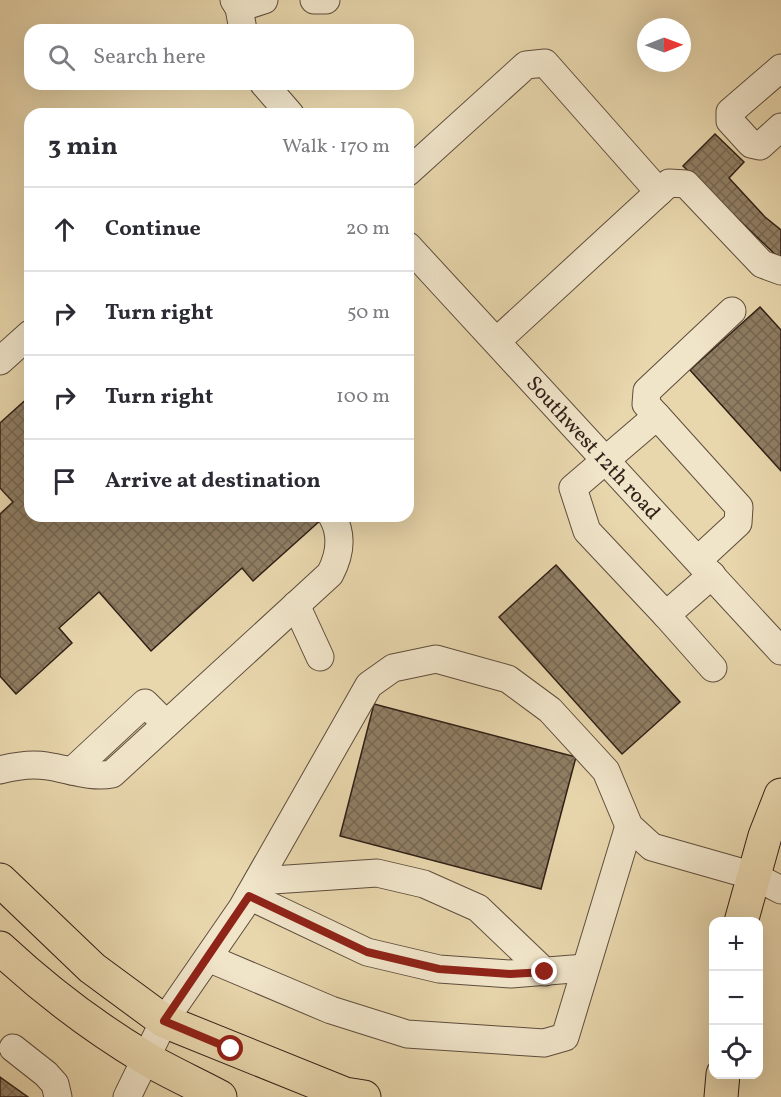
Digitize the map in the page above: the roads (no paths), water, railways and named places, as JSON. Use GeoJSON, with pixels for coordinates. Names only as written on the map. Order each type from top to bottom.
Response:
{"type":"FeatureCollection","features":[{"type":"Feature","properties":{"kind":"main road"},"geometry":{"type":"LineString","coordinates":[[744,917],[772,881],[765,836],[781,795]]}},
{"type":"Feature","properties":{"kind":"main road"},"geometry":{"type":"LineString","coordinates":[[0,880],[92,968],[164,1021],[345,1094],[364,1097]]}},
{"type":"Feature","properties":{"kind":"main road"},"geometry":{"type":"LineString","coordinates":[[0,948],[21,968],[83,1016],[147,1059],[220,1097]]}},
{"type":"Feature","properties":{"kind":"main road"},"geometry":{"type":"LineString","coordinates":[[721,1097],[723,1079]]}},
{"type":"Feature","properties":{"kind":"street"},"geometry":{"type":"LineString","coordinates":[[314,0],[326,0]]}},
{"type":"Feature","properties":{"kind":"street"},"geometry":{"type":"LineString","coordinates":[[414,167],[526,65],[545,63],[659,192]]}},
{"type":"Feature","properties":{"kind":"street"},"geometry":{"type":"LineString","coordinates":[[781,68],[730,112],[730,121],[751,144],[760,146],[781,127]]}},
{"type":"Feature","properties":{"kind":"street"},"geometry":{"type":"LineString","coordinates":[[269,90],[285,108]]}},
{"type":"Feature","properties":{"kind":"street"},"geometry":{"type":"LineString","coordinates":[[497,341],[669,183],[686,184],[762,264],[781,271]]}},
{"type":"Feature","properties":{"kind":"street","name":"Southwest 12th road"},"geometry":{"type":"LineString","coordinates":[[414,252],[781,651]]}},
{"type":"Feature","properties":{"kind":"street"},"geometry":{"type":"LineString","coordinates":[[666,615],[738,523],[739,507],[646,404],[646,391],[732,311]]}},
{"type":"Feature","properties":{"kind":"street"},"geometry":{"type":"LineString","coordinates":[[0,361],[24,339]]}},
{"type":"Feature","properties":{"kind":"street"},"geometry":{"type":"LineString","coordinates":[[657,416],[573,488],[587,531],[713,668]]}},
{"type":"Feature","properties":{"kind":"street"},"geometry":{"type":"LineString","coordinates":[[0,770],[21,765],[44,765],[99,776],[112,774],[330,574],[338,558],[339,538],[334,522]]}},
{"type":"Feature","properties":{"kind":"street"},"geometry":{"type":"LineString","coordinates":[[296,605],[320,657]]}},
{"type":"Feature","properties":{"kind":"street"},"geometry":{"type":"LineString","coordinates":[[127,1097],[164,1021],[253,888],[369,685],[393,668],[436,659],[508,679],[550,710],[606,771],[629,826],[652,847],[772,881]]}},
{"type":"Feature","properties":{"kind":"street"},"geometry":{"type":"LineString","coordinates":[[208,958],[331,1010],[407,1034],[544,1043],[565,1037],[629,826]]}},
{"type":"Feature","properties":{"kind":"street"},"geometry":{"type":"LineString","coordinates":[[253,888],[377,873],[424,884],[478,908],[545,972]]}},
{"type":"Feature","properties":{"kind":"street"},"geometry":{"type":"LineString","coordinates":[[253,888],[367,952],[439,969],[510,974],[585,968]]}},
{"type":"Feature","properties":{"kind":"street"},"geometry":{"type":"LineString","coordinates":[[13,1048],[50,1078],[55,1084],[58,1097]]}}]}
